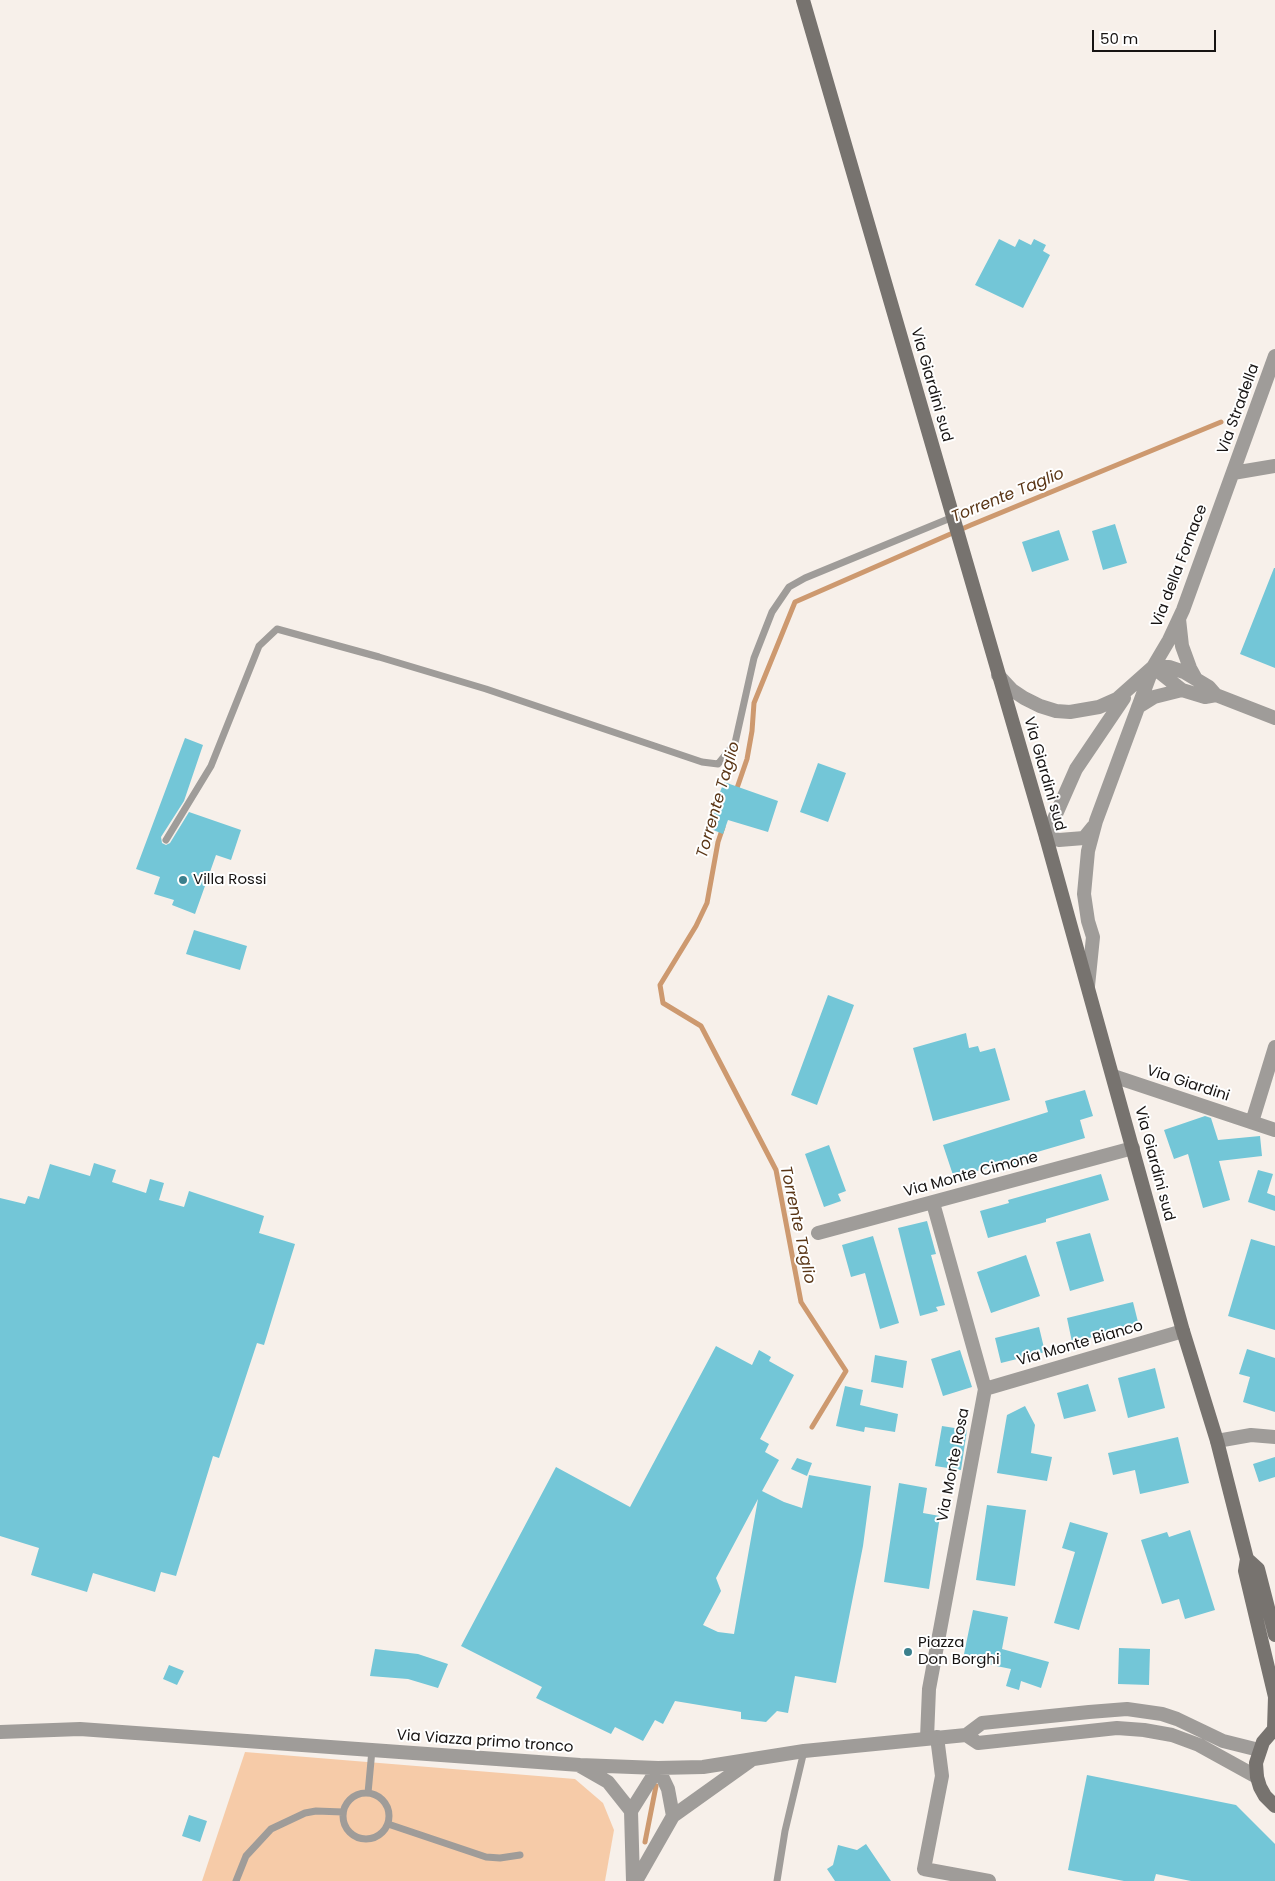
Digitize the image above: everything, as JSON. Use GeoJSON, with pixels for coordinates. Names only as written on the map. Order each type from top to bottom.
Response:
{"type":"FeatureCollection","features":[{"type":"Feature","properties":{"kind":"main road","name":"Via Giardini sud"},"geometry":{"type":"LineString","coordinates":[[803,0],[1046,837],[1183,1331],[1217,1441],[1246,1559]]}},
{"type":"Feature","properties":{"kind":"main road"},"geometry":{"type":"LineString","coordinates":[[1246,1559],[1258,1569],[1275,1635]]}},
{"type":"Feature","properties":{"kind":"main road"},"geometry":{"type":"LineString","coordinates":[[1246,1559],[1245,1571],[1275,1697],[1275,1729],[1263,1742],[1259,1750],[1256,1763],[1256,1777],[1265,1796],[1275,1806]]}},
{"type":"Feature","properties":{"kind":"street","name":"Via Stradella"},"geometry":{"type":"LineString","coordinates":[[1233,473],[1269,388],[1275,356]]}},
{"type":"Feature","properties":{"kind":"street"},"geometry":{"type":"LineString","coordinates":[[1233,473],[1275,466]]}},
{"type":"Feature","properties":{"kind":"street","name":"Via della Fornace"},"geometry":{"type":"LineString","coordinates":[[1153,667],[1179,618],[1233,473]]}},
{"type":"Feature","properties":{"kind":"street"},"geometry":{"type":"LineString","coordinates":[[1179,618],[1182,646],[1196,680]]}},
{"type":"Feature","properties":{"kind":"street"},"geometry":{"type":"LineString","coordinates":[[998,675],[1012,690],[1024,698],[1056,711],[1070,712],[1099,707],[1117,700],[1153,667],[1174,668],[1209,687],[1216,695],[1275,718]]}},
{"type":"Feature","properties":{"kind":"street"},"geometry":{"type":"LineString","coordinates":[[1153,667],[1182,690],[1205,697],[1216,695]]}},
{"type":"Feature","properties":{"kind":"street"},"geometry":{"type":"LineString","coordinates":[[1088,986],[1092,937],[1084,894],[1088,852],[1096,822],[1153,667]]}},
{"type":"Feature","properties":{"kind":"street"},"geometry":{"type":"LineString","coordinates":[[1096,822],[1092,830],[1084,838],[1059,840],[1046,837],[1076,769],[1094,739],[1135,684]]}},
{"type":"Feature","properties":{"kind":"street"},"geometry":{"type":"LineString","coordinates":[[1138,707],[1154,697],[1182,690]]}},
{"type":"Feature","properties":{"kind":"street"},"geometry":{"type":"LineString","coordinates":[[1252,1122],[1275,1047]]}},
{"type":"Feature","properties":{"kind":"street","name":"Via Giardini"},"geometry":{"type":"LineString","coordinates":[[1113,1076],[1275,1130]]}},
{"type":"Feature","properties":{"kind":"street","name":"Via Monte Cimone"},"geometry":{"type":"LineString","coordinates":[[818,1232],[1132,1148]]}},
{"type":"Feature","properties":{"kind":"street","name":"Via Monte Rosa"},"geometry":{"type":"LineString","coordinates":[[922,1875],[942,1776],[932,1738],[929,1689],[985,1389],[933,1202]]}},
{"type":"Feature","properties":{"kind":"street","name":"Via Monte Bianco"},"geometry":{"type":"LineString","coordinates":[[985,1389],[1183,1331]]}},
{"type":"Feature","properties":{"kind":"street"},"geometry":{"type":"LineString","coordinates":[[1217,1441],[1251,1435],[1275,1436]]}},
{"type":"Feature","properties":{"kind":"street","name":"Via Viazza primo tronco"},"geometry":{"type":"LineString","coordinates":[[0,1732],[80,1729],[580,1765],[658,1768],[704,1767],[804,1751],[966,1735],[982,1723],[1127,1710],[1162,1714],[1224,1741],[1259,1750]]}},
{"type":"Feature","properties":{"kind":"street","name":"Via Viazza primo tronco"},"geometry":{"type":"LineString","coordinates":[[966,1735],[978,1742],[1117,1728],[1144,1730],[1172,1735],[1199,1745],[1256,1777]]}},
{"type":"Feature","properties":{"kind":"street"},"geometry":{"type":"LineString","coordinates":[[634,1881],[673,1816],[752,1760]]}},
{"type":"Feature","properties":{"kind":"street"},"geometry":{"type":"LineString","coordinates":[[580,1765],[608,1782],[631,1810]]}},
{"type":"Feature","properties":{"kind":"street"},"geometry":{"type":"LineString","coordinates":[[658,1768],[668,1789],[673,1816]]}},
{"type":"Feature","properties":{"kind":"street"},"geometry":{"type":"LineString","coordinates":[[634,1881],[631,1810],[658,1768]]}},
{"type":"Feature","properties":{"kind":"street"},"geometry":{"type":"LineString","coordinates":[[922,1875],[990,1881]]}},
{"type":"Feature","properties":{"kind":"lane"},"geometry":{"type":"LineString","coordinates":[[166,840],[211,766],[259,646],[277,629],[486,689],[702,762],[718,764],[735,743],[754,658],[772,612],[789,587],[805,578],[955,525]]}},
{"type":"Feature","properties":{"kind":"lane"},"geometry":{"type":"LineString","coordinates":[[368,1793],[372,1750]]}},
{"type":"Feature","properties":{"kind":"lane"},"geometry":{"type":"LineString","coordinates":[[777,1881],[785,1831],[804,1751]]}},
{"type":"Feature","properties":{"kind":"lane"},"geometry":{"type":"LineString","coordinates":[[368,1793],[375,1794],[386,1803],[389,1810],[388,1824],[380,1835],[360,1839],[349,1831],[343,1819],[343,1812],[350,1800],[355,1796],[368,1793]]}},
{"type":"Feature","properties":{"kind":"lane"},"geometry":{"type":"LineString","coordinates":[[236,1881],[246,1856],[271,1829],[305,1813],[316,1811],[343,1812]]}},
{"type":"Feature","properties":{"kind":"lane"},"geometry":{"type":"LineString","coordinates":[[388,1824],[486,1857],[500,1858],[520,1855]]}},
{"type":"Feature","properties":{"kind":"shaded area"},"geometry":{"type":"Polygon","coordinates":[[[245,1752],[575,1779],[603,1803],[614,1830],[605,1881],[202,1881],[245,1752]]]}},
{"type":"Feature","properties":{"kind":"building"},"geometry":{"type":"Polygon","coordinates":[[[999,239],[1015,247],[1019,239],[1031,245],[1034,239],[1046,245],[1043,251],[1050,255],[1023,308],[975,285],[999,239]]]}},
{"type":"Feature","properties":{"kind":"building"},"geometry":{"type":"Polygon","coordinates":[[[1115,524],[1127,563],[1103,570],[1092,531],[1115,524]]]}},
{"type":"Feature","properties":{"kind":"building"},"geometry":{"type":"Polygon","coordinates":[[[1059,530],[1069,560],[1032,572],[1022,542],[1059,530]]]}},
{"type":"Feature","properties":{"kind":"building"},"geometry":{"type":"Polygon","coordinates":[[[1275,568],[1275,668],[1240,654],[1275,568]]]}},
{"type":"Feature","properties":{"kind":"building"},"geometry":{"type":"Polygon","coordinates":[[[185,738],[203,745],[184,801],[161,837],[162,843],[166,845],[170,843],[189,812],[241,830],[231,860],[216,855],[195,914],[172,905],[174,900],[154,894],[160,877],[136,869],[185,738]]]}},
{"type":"Feature","properties":{"kind":"building"},"geometry":{"type":"Polygon","coordinates":[[[818,763],[846,773],[828,822],[800,812],[818,763]]]}},
{"type":"Feature","properties":{"kind":"building"},"geometry":{"type":"Polygon","coordinates":[[[724,782],[778,801],[768,832],[728,820],[723,834],[706,827],[724,782]]]}},
{"type":"Feature","properties":{"kind":"building"},"geometry":{"type":"Polygon","coordinates":[[[194,930],[247,946],[240,970],[186,954],[194,930]]]}},
{"type":"Feature","properties":{"kind":"building"},"geometry":{"type":"Polygon","coordinates":[[[828,995],[854,1005],[817,1105],[791,1095],[828,995]]]}},
{"type":"Feature","properties":{"kind":"building"},"geometry":{"type":"Polygon","coordinates":[[[966,1033],[969,1048],[978,1046],[980,1052],[995,1048],[1010,1100],[933,1121],[913,1048],[966,1033]]]}},
{"type":"Feature","properties":{"kind":"building"},"geometry":{"type":"Polygon","coordinates":[[[1085,1090],[1093,1116],[1080,1120],[1085,1138],[1027,1155],[1028,1160],[1001,1168],[1000,1164],[954,1178],[943,1145],[1048,1112],[1045,1101],[1085,1090]]]}},
{"type":"Feature","properties":{"kind":"building"},"geometry":{"type":"Polygon","coordinates":[[[1205,1116],[1211,1118],[1218,1140],[1260,1136],[1262,1156],[1219,1161],[1230,1200],[1203,1208],[1188,1154],[1174,1159],[1164,1130],[1205,1116]]]}},
{"type":"Feature","properties":{"kind":"building"},"geometry":{"type":"Polygon","coordinates":[[[829,1145],[846,1191],[838,1194],[841,1201],[824,1207],[805,1154],[829,1145]]]}},
{"type":"Feature","properties":{"kind":"building"},"geometry":{"type":"Polygon","coordinates":[[[94,1163],[116,1170],[112,1182],[146,1193],[150,1179],[164,1183],[159,1200],[184,1207],[189,1191],[264,1216],[259,1233],[295,1244],[264,1345],[257,1343],[219,1458],[213,1456],[176,1576],[161,1572],[155,1592],[93,1573],[87,1592],[31,1575],[39,1548],[0,1536],[0,1198],[25,1204],[28,1196],[39,1199],[50,1164],[90,1176],[94,1163]]]}},
{"type":"Feature","properties":{"kind":"building"},"geometry":{"type":"Polygon","coordinates":[[[1258,1170],[1273,1174],[1267,1193],[1275,1196],[1275,1211],[1248,1202],[1258,1170]]]}},
{"type":"Feature","properties":{"kind":"building"},"geometry":{"type":"Polygon","coordinates":[[[1101,1174],[1109,1200],[1046,1219],[1046,1222],[988,1238],[980,1211],[1009,1203],[1008,1200],[1101,1174]]]}},
{"type":"Feature","properties":{"kind":"building"},"geometry":{"type":"Polygon","coordinates":[[[927,1221],[936,1254],[931,1255],[945,1305],[936,1307],[938,1311],[920,1316],[898,1228],[927,1221]]]}},
{"type":"Feature","properties":{"kind":"building"},"geometry":{"type":"Polygon","coordinates":[[[1090,1233],[1104,1281],[1070,1291],[1056,1242],[1090,1233]]]}},
{"type":"Feature","properties":{"kind":"building"},"geometry":{"type":"Polygon","coordinates":[[[873,1236],[899,1323],[880,1329],[865,1273],[851,1277],[842,1245],[873,1236]]]}},
{"type":"Feature","properties":{"kind":"building"},"geometry":{"type":"Polygon","coordinates":[[[1251,1239],[1275,1246],[1275,1330],[1228,1316],[1251,1239]]]}},
{"type":"Feature","properties":{"kind":"building"},"geometry":{"type":"Polygon","coordinates":[[[1026,1255],[1040,1296],[991,1313],[977,1272],[1026,1255]]]}},
{"type":"Feature","properties":{"kind":"building"},"geometry":{"type":"Polygon","coordinates":[[[1133,1302],[1139,1326],[1072,1342],[1067,1318],[1133,1302]]]}},
{"type":"Feature","properties":{"kind":"building"},"geometry":{"type":"Polygon","coordinates":[[[1039,1327],[1045,1352],[1001,1363],[995,1338],[1039,1327]]]}},
{"type":"Feature","properties":{"kind":"building"},"geometry":{"type":"Polygon","coordinates":[[[716,1346],[752,1365],[759,1350],[771,1357],[769,1361],[794,1375],[760,1439],[769,1444],[765,1452],[779,1460],[762,1491],[784,1502],[802,1508],[809,1475],[871,1486],[863,1546],[836,1683],[795,1676],[788,1713],[777,1711],[766,1722],[741,1719],[741,1712],[675,1701],[663,1724],[655,1720],[643,1741],[615,1727],[611,1734],[536,1698],[542,1687],[461,1646],[556,1467],[630,1507],[716,1346]],[[758,1499],[716,1578],[721,1591],[703,1625],[718,1632],[734,1634],[758,1499]]]}},
{"type":"Feature","properties":{"kind":"building"},"geometry":{"type":"Polygon","coordinates":[[[1247,1349],[1275,1358],[1275,1412],[1243,1402],[1250,1377],[1239,1374],[1247,1349]]]}},
{"type":"Feature","properties":{"kind":"building"},"geometry":{"type":"Polygon","coordinates":[[[960,1350],[972,1387],[943,1396],[931,1359],[960,1350]]]}},
{"type":"Feature","properties":{"kind":"building"},"geometry":{"type":"Polygon","coordinates":[[[875,1355],[907,1361],[903,1388],[871,1382],[875,1355]]]}},
{"type":"Feature","properties":{"kind":"building"},"geometry":{"type":"Polygon","coordinates":[[[1155,1368],[1165,1408],[1128,1418],[1118,1378],[1155,1368]]]}},
{"type":"Feature","properties":{"kind":"building"},"geometry":{"type":"Polygon","coordinates":[[[1088,1384],[1096,1411],[1064,1419],[1057,1393],[1088,1384]]]}},
{"type":"Feature","properties":{"kind":"building"},"geometry":{"type":"Polygon","coordinates":[[[845,1386],[863,1390],[860,1405],[898,1414],[895,1432],[865,1427],[864,1432],[836,1426],[845,1386]]]}},
{"type":"Feature","properties":{"kind":"building"},"geometry":{"type":"Polygon","coordinates":[[[1025,1406],[1035,1425],[1031,1453],[1052,1457],[1047,1481],[997,1473],[1007,1415],[1025,1406]]]}},
{"type":"Feature","properties":{"kind":"building"},"geometry":{"type":"Polygon","coordinates":[[[942,1426],[967,1430],[961,1470],[935,1466],[942,1426]]]}},
{"type":"Feature","properties":{"kind":"building"},"geometry":{"type":"Polygon","coordinates":[[[1178,1437],[1189,1483],[1140,1494],[1135,1470],[1113,1475],[1108,1453],[1178,1437]]]}},
{"type":"Feature","properties":{"kind":"building"},"geometry":{"type":"Polygon","coordinates":[[[1275,1457],[1275,1477],[1259,1482],[1253,1464],[1275,1457]]]}},
{"type":"Feature","properties":{"kind":"building"},"geometry":{"type":"Polygon","coordinates":[[[797,1458],[812,1463],[807,1476],[791,1469],[797,1458]]]}},
{"type":"Feature","properties":{"kind":"building"},"geometry":{"type":"Polygon","coordinates":[[[899,1483],[927,1488],[923,1513],[940,1516],[929,1589],[884,1582],[899,1483]]]}},
{"type":"Feature","properties":{"kind":"building"},"geometry":{"type":"Polygon","coordinates":[[[987,1505],[1026,1510],[1015,1586],[976,1580],[987,1505]]]}},
{"type":"Feature","properties":{"kind":"building"},"geometry":{"type":"Polygon","coordinates":[[[1070,1522],[1108,1533],[1079,1630],[1054,1623],[1075,1552],[1062,1548],[1070,1522]]]}},
{"type":"Feature","properties":{"kind":"building"},"geometry":{"type":"Polygon","coordinates":[[[1190,1530],[1215,1610],[1185,1619],[1179,1599],[1162,1604],[1141,1540],[1167,1532],[1169,1537],[1190,1530]]]}},
{"type":"Feature","properties":{"kind":"building"},"geometry":{"type":"Polygon","coordinates":[[[973,1610],[1008,1617],[1002,1649],[1049,1662],[1041,1688],[1021,1681],[1019,1690],[1006,1686],[1011,1669],[963,1659],[973,1610]]]}},
{"type":"Feature","properties":{"kind":"building"},"geometry":{"type":"Polygon","coordinates":[[[1119,1648],[1150,1649],[1149,1685],[1118,1684],[1119,1648]]]}},
{"type":"Feature","properties":{"kind":"building"},"geometry":{"type":"Polygon","coordinates":[[[375,1649],[418,1654],[448,1664],[438,1688],[408,1679],[370,1676],[375,1649]]]}},
{"type":"Feature","properties":{"kind":"building"},"geometry":{"type":"Polygon","coordinates":[[[169,1665],[184,1671],[177,1685],[163,1679],[169,1665]]]}},
{"type":"Feature","properties":{"kind":"building"},"geometry":{"type":"Polygon","coordinates":[[[1087,1775],[1236,1805],[1275,1844],[1275,1881],[1191,1881],[1156,1874],[1154,1881],[1124,1881],[1068,1870],[1087,1775]]]}},
{"type":"Feature","properties":{"kind":"building"},"geometry":{"type":"Polygon","coordinates":[[[189,1815],[207,1821],[200,1842],[182,1836],[189,1815]]]}},
{"type":"Feature","properties":{"kind":"building"},"geometry":{"type":"Polygon","coordinates":[[[866,1844],[891,1881],[835,1881],[827,1869],[833,1865],[838,1845],[857,1850],[866,1844]]]}},
{"type":"Feature","properties":{"kind":"waterway","name":"Torrente Taglio"},"geometry":{"type":"LineString","coordinates":[[736,791],[747,759],[754,703],[795,602],[971,525],[1221,422]]}},
{"type":"Feature","properties":{"kind":"waterway","name":"Torrente Taglio"},"geometry":{"type":"LineString","coordinates":[[723,827],[718,842],[707,903],[696,926],[660,985],[663,1003],[701,1026],[776,1170],[801,1302],[846,1371],[812,1427]]}},
{"type":"Feature","properties":{"kind":"waterway","name":"Torrente Taglio"},"geometry":{"type":"LineString","coordinates":[[645,1842],[656,1786]]}},
{"type":"Feature","properties":{"kind":"place","name":"Villa Rossi"},"geometry":{"type":"Point","coordinates":[183,880]}},
{"type":"Feature","properties":{"kind":"place","name":"Piazza Don Borghi"},"geometry":{"type":"Point","coordinates":[908,1652]}}]}
